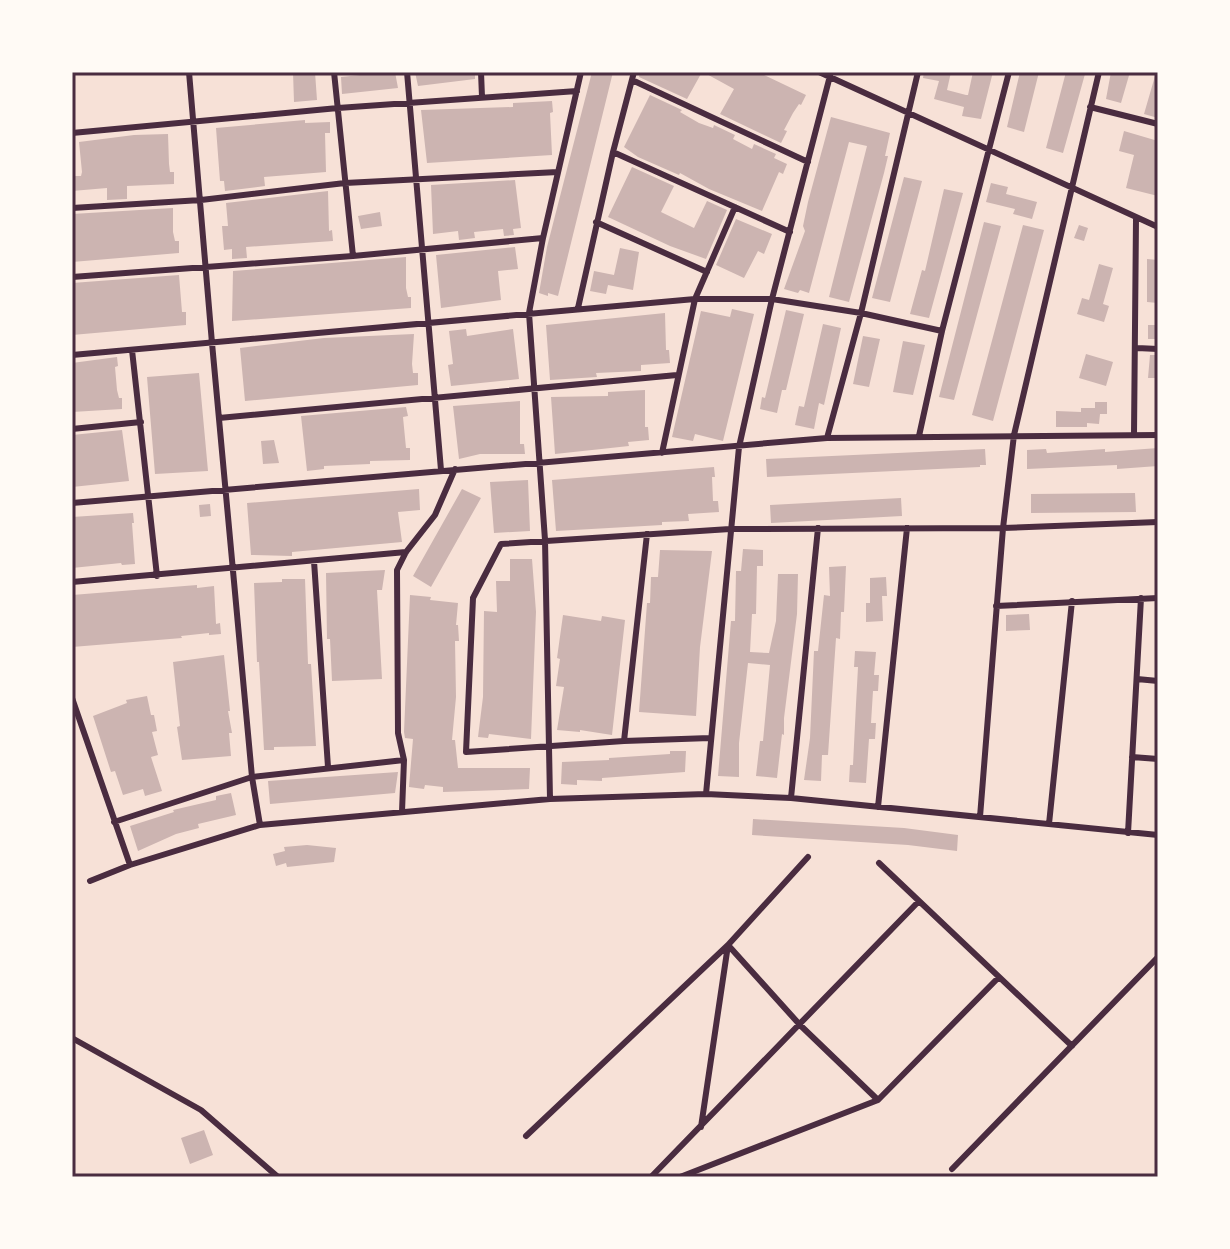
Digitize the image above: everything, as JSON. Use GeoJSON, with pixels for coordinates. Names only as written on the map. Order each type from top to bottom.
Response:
{"type":"FeatureCollection","features":[{"type":"Feature","properties":{"kind":"street"},"geometry":{"type":"LineString","coordinates":[[189,72],[252,777],[260,825]]}},
{"type":"Feature","properties":{"kind":"street"},"geometry":{"type":"LineString","coordinates":[[334,72],[353,256]]}},
{"type":"Feature","properties":{"kind":"street"},"geometry":{"type":"LineString","coordinates":[[407,72],[441,470]]}},
{"type":"Feature","properties":{"kind":"street"},"geometry":{"type":"LineString","coordinates":[[481,72],[482,97]]}},
{"type":"Feature","properties":{"kind":"street"},"geometry":{"type":"LineString","coordinates":[[550,799],[545,540],[529,313],[581,72]]}},
{"type":"Feature","properties":{"kind":"street"},"geometry":{"type":"LineString","coordinates":[[578,308],[634,72]]}},
{"type":"Feature","properties":{"kind":"street"},"geometry":{"type":"LineString","coordinates":[[819,72],[830,74],[907,113],[1158,227]]}},
{"type":"Feature","properties":{"kind":"street"},"geometry":{"type":"LineString","coordinates":[[827,438],[861,313],[918,72]]}},
{"type":"Feature","properties":{"kind":"street"},"geometry":{"type":"LineString","coordinates":[[919,436],[942,331],[1009,72]]}},
{"type":"Feature","properties":{"kind":"street"},"geometry":{"type":"LineString","coordinates":[[980,817],[996,606],[1014,435],[1099,72]]}},
{"type":"Feature","properties":{"kind":"street"},"geometry":{"type":"LineString","coordinates":[[706,794],[739,447],[772,299],[830,74]]}},
{"type":"Feature","properties":{"kind":"street"},"geometry":{"type":"LineString","coordinates":[[632,80],[808,162]]}},
{"type":"Feature","properties":{"kind":"street"},"geometry":{"type":"LineString","coordinates":[[72,133],[338,108],[577,91]]}},
{"type":"Feature","properties":{"kind":"street"},"geometry":{"type":"LineString","coordinates":[[1090,107],[1158,124]]}},
{"type":"Feature","properties":{"kind":"street"},"geometry":{"type":"LineString","coordinates":[[613,152],[790,232]]}},
{"type":"Feature","properties":{"kind":"street"},"geometry":{"type":"LineString","coordinates":[[72,208],[201,200],[345,183],[558,172]]}},
{"type":"Feature","properties":{"kind":"street"},"geometry":{"type":"LineString","coordinates":[[662,453],[695,299],[735,207]]}},
{"type":"Feature","properties":{"kind":"street"},"geometry":{"type":"LineString","coordinates":[[1134,435],[1136,219]]}},
{"type":"Feature","properties":{"kind":"street"},"geometry":{"type":"LineString","coordinates":[[596,222],[707,272]]}},
{"type":"Feature","properties":{"kind":"street"},"geometry":{"type":"LineString","coordinates":[[72,277],[543,238]]}},
{"type":"Feature","properties":{"kind":"street"},"geometry":{"type":"LineString","coordinates":[[72,355],[695,299],[772,299],[861,313],[942,331]]}},
{"type":"Feature","properties":{"kind":"street"},"geometry":{"type":"LineString","coordinates":[[1137,348],[1158,349]]}},
{"type":"Feature","properties":{"kind":"street"},"geometry":{"type":"LineString","coordinates":[[132,350],[157,576]]}},
{"type":"Feature","properties":{"kind":"street"},"geometry":{"type":"LineString","coordinates":[[219,418],[534,386],[677,375]]}},
{"type":"Feature","properties":{"kind":"street"},"geometry":{"type":"LineString","coordinates":[[72,429],[141,422]]}},
{"type":"Feature","properties":{"kind":"street"},"geometry":{"type":"LineString","coordinates":[[72,503],[827,438],[1158,435]]}},
{"type":"Feature","properties":{"kind":"street"},"geometry":{"type":"LineString","coordinates":[[402,812],[404,760],[398,733],[397,570],[406,552],[435,515],[455,469]]}},
{"type":"Feature","properties":{"kind":"street"},"geometry":{"type":"LineString","coordinates":[[710,738],[466,752],[473,598],[501,544],[730,529],[1003,528],[1158,522]]}},
{"type":"Feature","properties":{"kind":"street"},"geometry":{"type":"LineString","coordinates":[[791,798],[818,528]]}},
{"type":"Feature","properties":{"kind":"street"},"geometry":{"type":"LineString","coordinates":[[878,807],[907,528]]}},
{"type":"Feature","properties":{"kind":"street"},"geometry":{"type":"LineString","coordinates":[[624,741],[647,534]]}},
{"type":"Feature","properties":{"kind":"street"},"geometry":{"type":"LineString","coordinates":[[72,582],[406,552]]}},
{"type":"Feature","properties":{"kind":"street"},"geometry":{"type":"LineString","coordinates":[[314,561],[328,767]]}},
{"type":"Feature","properties":{"kind":"street"},"geometry":{"type":"LineString","coordinates":[[1128,833],[1141,598]]}},
{"type":"Feature","properties":{"kind":"street"},"geometry":{"type":"LineString","coordinates":[[996,606],[1158,598]]}},
{"type":"Feature","properties":{"kind":"street"},"geometry":{"type":"LineString","coordinates":[[1049,824],[1072,601]]}},
{"type":"Feature","properties":{"kind":"street"},"geometry":{"type":"LineString","coordinates":[[1137,679],[1158,681]]}},
{"type":"Feature","properties":{"kind":"street"},"geometry":{"type":"LineString","coordinates":[[72,698],[130,865]]}},
{"type":"Feature","properties":{"kind":"street"},"geometry":{"type":"LineString","coordinates":[[1132,757],[1158,759]]}},
{"type":"Feature","properties":{"kind":"street"},"geometry":{"type":"LineString","coordinates":[[114,822],[252,777],[404,760]]}},
{"type":"Feature","properties":{"kind":"street"},"geometry":{"type":"LineString","coordinates":[[90,881],[130,865],[260,825],[550,799],[706,794],[791,798],[1158,835]]}},
{"type":"Feature","properties":{"kind":"street"},"geometry":{"type":"LineString","coordinates":[[526,1136],[728,945],[808,857]]}},
{"type":"Feature","properties":{"kind":"street"},"geometry":{"type":"LineString","coordinates":[[879,863],[1072,1046]]}},
{"type":"Feature","properties":{"kind":"street"},"geometry":{"type":"LineString","coordinates":[[651,1177],[919,901]]}},
{"type":"Feature","properties":{"kind":"street"},"geometry":{"type":"LineString","coordinates":[[728,945],[800,1025],[878,1100]]}},
{"type":"Feature","properties":{"kind":"street"},"geometry":{"type":"LineString","coordinates":[[701,1127],[728,945]]}},
{"type":"Feature","properties":{"kind":"street"},"geometry":{"type":"LineString","coordinates":[[952,1169],[1158,957]]}},
{"type":"Feature","properties":{"kind":"street"},"geometry":{"type":"LineString","coordinates":[[680,1177],[878,1100],[999,977]]}},
{"type":"Feature","properties":{"kind":"street"},"geometry":{"type":"LineString","coordinates":[[72,1038],[201,1110],[278,1177]]}},
{"type":"Feature","properties":{"kind":"building"},"geometry":{"type":"Polygon","coordinates":[[[293,72],[315,72],[317,100],[294,102],[293,72]]]}},
{"type":"Feature","properties":{"kind":"building"},"geometry":{"type":"Polygon","coordinates":[[[395,72],[398,88],[342,94],[341,77],[395,72]]]}},
{"type":"Feature","properties":{"kind":"building"},"geometry":{"type":"Polygon","coordinates":[[[415,72],[475,72],[475,79],[418,86],[415,72]]]}},
{"type":"Feature","properties":{"kind":"building"},"geometry":{"type":"Polygon","coordinates":[[[592,72],[613,72],[558,296],[548,293],[548,296],[539,293],[547,247],[592,72]]]}},
{"type":"Feature","properties":{"kind":"building"},"geometry":{"type":"Polygon","coordinates":[[[640,72],[702,72],[687,99],[639,77],[640,72]]]}},
{"type":"Feature","properties":{"kind":"building"},"geometry":{"type":"Polygon","coordinates":[[[703,72],[758,72],[806,95],[784,130],[787,131],[781,143],[720,114],[734,89],[703,72]]]}},
{"type":"Feature","properties":{"kind":"building"},"geometry":{"type":"Polygon","coordinates":[[[924,72],[951,72],[947,90],[968,95],[973,72],[993,72],[981,119],[962,116],[964,107],[934,99],[939,81],[923,78],[924,72]]]}},
{"type":"Feature","properties":{"kind":"building"},"geometry":{"type":"Polygon","coordinates":[[[1020,72],[1039,72],[1024,132],[1007,127],[1020,72]]]}},
{"type":"Feature","properties":{"kind":"building"},"geometry":{"type":"Polygon","coordinates":[[[1066,72],[1085,74],[1063,153],[1046,148],[1066,72]]]}},
{"type":"Feature","properties":{"kind":"building"},"geometry":{"type":"Polygon","coordinates":[[[1111,72],[1130,72],[1121,103],[1106,99],[1111,72]]]}},
{"type":"Feature","properties":{"kind":"building"},"geometry":{"type":"Polygon","coordinates":[[[1155,76],[1158,76],[1158,118],[1144,114],[1155,76]]]}},
{"type":"Feature","properties":{"kind":"building"},"geometry":{"type":"Polygon","coordinates":[[[650,95],[682,110],[680,112],[699,123],[713,128],[714,125],[735,135],[733,139],[752,149],[754,144],[776,154],[774,158],[787,164],[783,174],[779,172],[762,211],[638,157],[624,147],[650,95]]]}},
{"type":"Feature","properties":{"kind":"building"},"geometry":{"type":"Polygon","coordinates":[[[552,101],[552,155],[427,163],[421,110],[513,107],[513,103],[552,101]]]}},
{"type":"Feature","properties":{"kind":"building"},"geometry":{"type":"Polygon","coordinates":[[[831,117],[890,133],[884,173],[849,302],[829,297],[867,146],[849,142],[809,293],[784,289],[805,231],[803,226],[808,202],[831,117]]]}},
{"type":"Feature","properties":{"kind":"building"},"geometry":{"type":"Polygon","coordinates":[[[305,120],[305,123],[330,122],[330,133],[325,133],[326,172],[264,177],[265,186],[225,191],[224,181],[220,181],[216,128],[305,120]]]}},
{"type":"Feature","properties":{"kind":"building"},"geometry":{"type":"Polygon","coordinates":[[[1124,131],[1158,141],[1158,196],[1126,188],[1134,155],[1119,151],[1124,131]]]}},
{"type":"Feature","properties":{"kind":"building"},"geometry":{"type":"Polygon","coordinates":[[[168,134],[169,164],[170,172],[174,172],[174,184],[127,186],[127,199],[107,200],[107,188],[72,191],[72,176],[81,176],[82,172],[79,142],[168,134]]]}},
{"type":"Feature","properties":{"kind":"building"},"geometry":{"type":"Polygon","coordinates":[[[632,167],[674,186],[661,212],[694,228],[707,201],[727,210],[706,259],[608,217],[632,167]]]}},
{"type":"Feature","properties":{"kind":"building"},"geometry":{"type":"Polygon","coordinates":[[[904,177],[922,181],[890,302],[872,298],[904,177]]]}},
{"type":"Feature","properties":{"kind":"building"},"geometry":{"type":"Polygon","coordinates":[[[515,180],[521,228],[513,229],[514,235],[504,236],[503,229],[474,232],[475,238],[459,240],[458,231],[433,234],[431,185],[515,180]]]}},
{"type":"Feature","properties":{"kind":"building"},"geometry":{"type":"Polygon","coordinates":[[[991,183],[1008,187],[1006,194],[1037,202],[1032,219],[1013,214],[1015,209],[986,202],[991,183]]]}},
{"type":"Feature","properties":{"kind":"building"},"geometry":{"type":"Polygon","coordinates":[[[944,189],[963,193],[929,318],[910,314],[922,270],[925,271],[944,189]]]}},
{"type":"Feature","properties":{"kind":"building"},"geometry":{"type":"Polygon","coordinates":[[[328,191],[329,231],[332,230],[333,241],[246,247],[247,258],[232,259],[232,249],[224,250],[222,226],[228,226],[226,203],[328,191]]]}},
{"type":"Feature","properties":{"kind":"building"},"geometry":{"type":"Polygon","coordinates":[[[173,208],[173,232],[175,241],[179,241],[179,253],[72,262],[72,214],[173,208]]]}},
{"type":"Feature","properties":{"kind":"building"},"geometry":{"type":"Polygon","coordinates":[[[380,212],[382,226],[361,229],[358,216],[380,212]]]}},
{"type":"Feature","properties":{"kind":"building"},"geometry":{"type":"Polygon","coordinates":[[[736,219],[772,234],[764,254],[758,251],[744,278],[716,265],[736,219]]]}},
{"type":"Feature","properties":{"kind":"building"},"geometry":{"type":"Polygon","coordinates":[[[984,222],[1001,226],[954,400],[939,397],[984,222]]]}},
{"type":"Feature","properties":{"kind":"building"},"geometry":{"type":"Polygon","coordinates":[[[1023,225],[1044,230],[993,421],[972,415],[1023,225]]]}},
{"type":"Feature","properties":{"kind":"building"},"geometry":{"type":"Polygon","coordinates":[[[1079,225],[1088,228],[1084,241],[1074,238],[1079,225]]]}},
{"type":"Feature","properties":{"kind":"building"},"geometry":{"type":"Polygon","coordinates":[[[515,247],[518,269],[498,271],[501,300],[441,308],[436,255],[515,247]]]}},
{"type":"Feature","properties":{"kind":"building"},"geometry":{"type":"Polygon","coordinates":[[[620,248],[639,252],[633,290],[608,285],[606,294],[590,291],[594,271],[614,275],[620,248]]]}},
{"type":"Feature","properties":{"kind":"building"},"geometry":{"type":"Polygon","coordinates":[[[406,257],[406,288],[408,297],[411,297],[411,308],[232,321],[233,271],[406,257]]]}},
{"type":"Feature","properties":{"kind":"building"},"geometry":{"type":"Polygon","coordinates":[[[1147,259],[1158,260],[1158,303],[1147,302],[1147,259]]]}},
{"type":"Feature","properties":{"kind":"building"},"geometry":{"type":"Polygon","coordinates":[[[1099,264],[1113,268],[1103,304],[1109,306],[1104,322],[1077,314],[1082,298],[1089,300],[1099,264]]]}},
{"type":"Feature","properties":{"kind":"building"},"geometry":{"type":"Polygon","coordinates":[[[179,275],[186,325],[72,335],[72,283],[179,275]]]}},
{"type":"Feature","properties":{"kind":"building"},"geometry":{"type":"Polygon","coordinates":[[[732,309],[754,314],[723,441],[695,434],[693,441],[672,437],[701,311],[730,317],[732,309]]]}},
{"type":"Feature","properties":{"kind":"building"},"geometry":{"type":"Polygon","coordinates":[[[786,310],[804,314],[786,390],[782,390],[777,413],[760,409],[786,310]]]}},
{"type":"Feature","properties":{"kind":"building"},"geometry":{"type":"Polygon","coordinates":[[[665,313],[666,350],[669,350],[670,363],[641,365],[641,371],[596,373],[597,377],[550,380],[546,325],[665,313]]]}},
{"type":"Feature","properties":{"kind":"building"},"geometry":{"type":"Polygon","coordinates":[[[823,324],[841,328],[824,405],[819,403],[814,429],[795,425],[799,406],[804,407],[823,324]]]}},
{"type":"Feature","properties":{"kind":"building"},"geometry":{"type":"Polygon","coordinates":[[[1148,325],[1158,325],[1158,339],[1148,339],[1148,325]]]}},
{"type":"Feature","properties":{"kind":"building"},"geometry":{"type":"Polygon","coordinates":[[[466,329],[467,336],[513,329],[519,379],[451,386],[448,365],[453,364],[449,331],[466,329]]]}},
{"type":"Feature","properties":{"kind":"building"},"geometry":{"type":"Polygon","coordinates":[[[414,334],[412,364],[413,373],[418,373],[418,385],[245,401],[240,348],[324,338],[414,334]]]}},
{"type":"Feature","properties":{"kind":"building"},"geometry":{"type":"Polygon","coordinates":[[[863,336],[880,339],[869,387],[853,384],[863,336]]]}},
{"type":"Feature","properties":{"kind":"building"},"geometry":{"type":"Polygon","coordinates":[[[903,341],[925,345],[913,395],[893,392],[903,341]]]}},
{"type":"Feature","properties":{"kind":"building"},"geometry":{"type":"Polygon","coordinates":[[[1086,354],[1113,362],[1106,386],[1079,378],[1086,354]]]}},
{"type":"Feature","properties":{"kind":"building"},"geometry":{"type":"Polygon","coordinates":[[[1150,355],[1158,355],[1158,378],[1148,378],[1150,355]]]}},
{"type":"Feature","properties":{"kind":"building"},"geometry":{"type":"Polygon","coordinates":[[[117,357],[117,390],[119,398],[122,398],[122,409],[72,412],[72,363],[117,357]]]}},
{"type":"Feature","properties":{"kind":"building"},"geometry":{"type":"Polygon","coordinates":[[[199,373],[208,471],[155,474],[147,377],[199,373]]]}},
{"type":"Feature","properties":{"kind":"building"},"geometry":{"type":"Polygon","coordinates":[[[645,390],[645,427],[648,427],[649,440],[628,442],[629,446],[555,454],[551,397],[608,396],[608,392],[645,390]]]}},
{"type":"Feature","properties":{"kind":"building"},"geometry":{"type":"Polygon","coordinates":[[[520,401],[520,444],[524,444],[525,454],[480,454],[459,459],[453,406],[520,401]]]}},
{"type":"Feature","properties":{"kind":"building"},"geometry":{"type":"Polygon","coordinates":[[[1095,402],[1107,402],[1107,414],[1100,414],[1099,424],[1056,427],[1056,411],[1081,412],[1081,408],[1095,408],[1095,402]]]}},
{"type":"Feature","properties":{"kind":"building"},"geometry":{"type":"Polygon","coordinates":[[[406,407],[408,416],[403,417],[410,460],[370,461],[370,464],[324,466],[324,469],[307,471],[301,416],[406,407]]]}},
{"type":"Feature","properties":{"kind":"building"},"geometry":{"type":"Polygon","coordinates":[[[122,430],[129,481],[72,487],[72,435],[122,430]]]}},
{"type":"Feature","properties":{"kind":"building"},"geometry":{"type":"Polygon","coordinates":[[[274,440],[279,463],[263,464],[261,441],[274,440]]]}},
{"type":"Feature","properties":{"kind":"building"},"geometry":{"type":"Polygon","coordinates":[[[1158,448],[1158,466],[1027,469],[1027,450],[1046,449],[1047,453],[1158,448]]]}},
{"type":"Feature","properties":{"kind":"building"},"geometry":{"type":"Polygon","coordinates":[[[985,449],[986,465],[980,467],[767,477],[766,459],[985,449]]]}},
{"type":"Feature","properties":{"kind":"building"},"geometry":{"type":"Polygon","coordinates":[[[714,467],[713,501],[718,501],[719,512],[688,514],[689,521],[662,522],[662,525],[556,531],[552,480],[714,467]]]}},
{"type":"Feature","properties":{"kind":"building"},"geometry":{"type":"Polygon","coordinates":[[[528,480],[530,531],[494,533],[490,482],[528,480]]]}},
{"type":"Feature","properties":{"kind":"building"},"geometry":{"type":"Polygon","coordinates":[[[419,489],[420,510],[398,512],[402,542],[292,552],[292,556],[251,555],[247,503],[419,489]]]}},
{"type":"Feature","properties":{"kind":"building"},"geometry":{"type":"Polygon","coordinates":[[[462,489],[481,498],[431,587],[413,576],[462,489]]]}},
{"type":"Feature","properties":{"kind":"building"},"geometry":{"type":"Polygon","coordinates":[[[1135,493],[1136,512],[1031,513],[1031,494],[1135,493]]]}},
{"type":"Feature","properties":{"kind":"building"},"geometry":{"type":"Polygon","coordinates":[[[901,498],[902,516],[771,523],[770,505],[901,498]]]}},
{"type":"Feature","properties":{"kind":"building"},"geometry":{"type":"Polygon","coordinates":[[[210,504],[211,516],[200,517],[199,505],[210,504]]]}},
{"type":"Feature","properties":{"kind":"building"},"geometry":{"type":"Polygon","coordinates":[[[133,513],[135,564],[72,568],[72,517],[133,513]]]}},
{"type":"Feature","properties":{"kind":"building"},"geometry":{"type":"Polygon","coordinates":[[[743,549],[763,550],[763,566],[757,566],[756,614],[752,614],[750,652],[769,653],[776,621],[778,574],[798,574],[797,614],[777,778],[756,776],[760,741],[763,741],[770,665],[748,663],[739,743],[739,777],[718,776],[731,621],[735,621],[736,571],[741,571],[743,549]]]}},
{"type":"Feature","properties":{"kind":"building"},"geometry":{"type":"Polygon","coordinates":[[[660,550],[712,551],[700,647],[696,716],[639,712],[647,603],[650,603],[651,577],[658,577],[660,550]]]}},
{"type":"Feature","properties":{"kind":"building"},"geometry":{"type":"Polygon","coordinates":[[[510,559],[532,559],[536,612],[531,739],[489,734],[488,738],[478,737],[483,697],[484,611],[497,612],[496,581],[510,581],[510,559]]]}},
{"type":"Feature","properties":{"kind":"building"},"geometry":{"type":"Polygon","coordinates":[[[846,566],[844,612],[841,612],[840,639],[836,638],[828,755],[822,755],[821,781],[804,780],[810,738],[814,651],[818,651],[824,595],[830,596],[829,567],[846,566]]]}},
{"type":"Feature","properties":{"kind":"building"},"geometry":{"type":"Polygon","coordinates":[[[385,570],[382,590],[377,590],[382,679],[332,681],[330,639],[327,639],[326,573],[385,570]]]}},
{"type":"Feature","properties":{"kind":"building"},"geometry":{"type":"Polygon","coordinates":[[[886,577],[887,596],[882,596],[883,621],[866,622],[870,578],[886,577]]]}},
{"type":"Feature","properties":{"kind":"building"},"geometry":{"type":"Polygon","coordinates":[[[282,579],[305,579],[308,664],[311,664],[316,746],[264,750],[254,583],[282,582],[282,579]]]}},
{"type":"Feature","properties":{"kind":"building"},"geometry":{"type":"Polygon","coordinates":[[[197,585],[197,588],[214,586],[216,624],[220,623],[221,634],[72,647],[72,595],[197,585]]]}},
{"type":"Feature","properties":{"kind":"building"},"geometry":{"type":"Polygon","coordinates":[[[410,595],[458,603],[456,625],[459,641],[455,641],[456,697],[452,740],[455,740],[458,768],[530,768],[529,789],[443,792],[443,787],[409,787],[413,739],[405,738],[404,732],[410,595]]]}},
{"type":"Feature","properties":{"kind":"building"},"geometry":{"type":"Polygon","coordinates":[[[1029,614],[1030,630],[1006,631],[1006,615],[1029,614]]]}},
{"type":"Feature","properties":{"kind":"building"},"geometry":{"type":"Polygon","coordinates":[[[563,615],[601,621],[602,616],[625,620],[612,735],[557,730],[564,687],[556,686],[563,615]]]}},
{"type":"Feature","properties":{"kind":"building"},"geometry":{"type":"Polygon","coordinates":[[[855,651],[876,652],[874,675],[879,675],[878,691],[873,691],[871,723],[876,723],[875,739],[869,739],[866,783],[849,782],[850,765],[853,765],[858,667],[854,667],[855,651]]]}},
{"type":"Feature","properties":{"kind":"building"},"geometry":{"type":"Polygon","coordinates":[[[224,655],[232,733],[229,733],[231,756],[182,760],[173,662],[224,655]]]}},
{"type":"Feature","properties":{"kind":"building"},"geometry":{"type":"Polygon","coordinates":[[[147,696],[157,731],[152,732],[158,755],[151,757],[162,791],[145,796],[143,789],[123,795],[115,771],[111,772],[93,716],[127,703],[126,700],[147,696]]]}},
{"type":"Feature","properties":{"kind":"building"},"geometry":{"type":"Polygon","coordinates":[[[670,751],[686,751],[685,772],[602,778],[602,781],[577,780],[577,785],[561,784],[562,762],[670,754],[670,751]]]}},
{"type":"Feature","properties":{"kind":"building"},"geometry":{"type":"Polygon","coordinates":[[[398,772],[395,793],[270,804],[268,781],[398,772]]]}},
{"type":"Feature","properties":{"kind":"building"},"geometry":{"type":"Polygon","coordinates":[[[231,793],[236,815],[198,824],[199,828],[176,834],[138,851],[130,826],[231,793]]]}},
{"type":"Feature","properties":{"kind":"building"},"geometry":{"type":"Polygon","coordinates":[[[753,819],[904,828],[958,835],[957,851],[752,835],[753,819]]]}},
{"type":"Feature","properties":{"kind":"building"},"geometry":{"type":"Polygon","coordinates":[[[307,845],[336,848],[334,862],[276,866],[273,854],[285,851],[284,847],[307,845]]]}},
{"type":"Feature","properties":{"kind":"building"},"geometry":{"type":"Polygon","coordinates":[[[204,1130],[213,1155],[190,1164],[181,1138],[204,1130]]]}}]}
